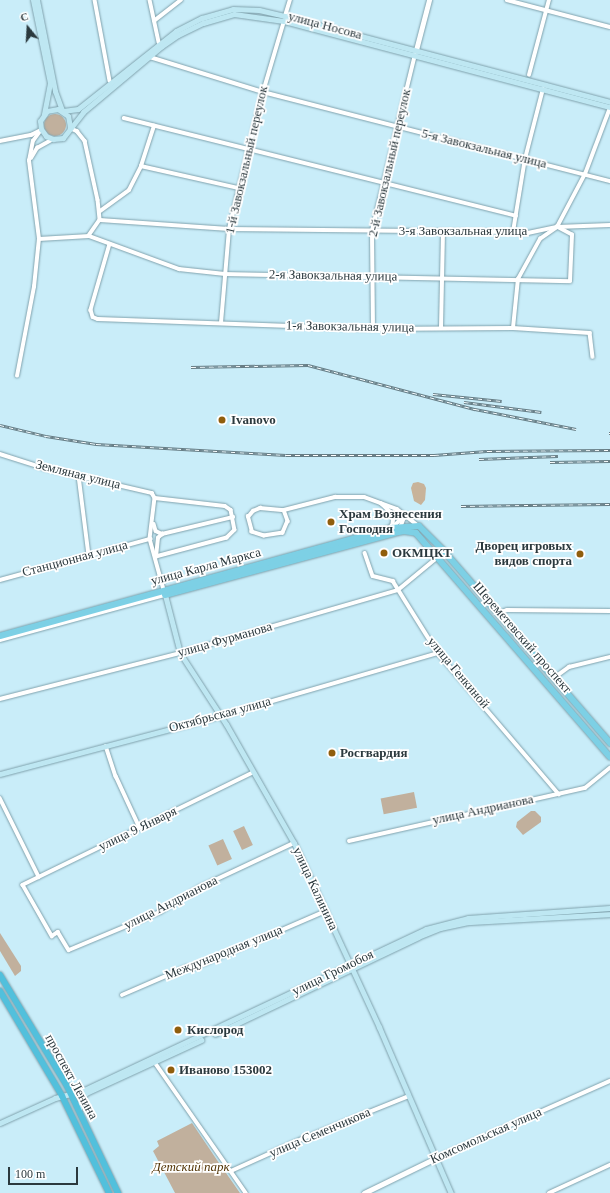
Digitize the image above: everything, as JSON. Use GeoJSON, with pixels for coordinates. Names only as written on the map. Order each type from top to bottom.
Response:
{"type":"FeatureCollection","features":[{"type":"Feature","properties":{"kind":"highway","name":"проспект Ленина"},"geometry":{"type":"LineString","coordinates":[[0,975],[70,1093],[118,1193]]}},
{"type":"Feature","properties":{"kind":"highway","name":"проспект Ленина"},"geometry":{"type":"LineString","coordinates":[[0,991],[62,1096],[109,1193]]}},
{"type":"Feature","properties":{"kind":"main road"},"geometry":{"type":"LineString","coordinates":[[33,0],[50,83],[44,114],[40,121],[41,130],[46,136],[54,139],[62,138],[70,127],[68,116],[63,111],[55,91],[37,0]]}},
{"type":"Feature","properties":{"kind":"main road","name":"улица Носова"},"geometry":{"type":"LineString","coordinates":[[63,111],[78,109],[161,44],[203,23],[234,14],[285,18],[543,86],[610,102]]}},
{"type":"Feature","properties":{"kind":"main road","name":"улица Носова"},"geometry":{"type":"LineString","coordinates":[[70,127],[112,83],[150,57],[161,44]]}},
{"type":"Feature","properties":{"kind":"main road","name":"улица Носова"},"geometry":{"type":"LineString","coordinates":[[543,86],[610,107]]}},
{"type":"Feature","properties":{"kind":"main road"},"geometry":{"type":"LineString","coordinates":[[44,114],[51,109],[63,111]]}},
{"type":"Feature","properties":{"kind":"main road","name":"улица Карла Маркса"},"geometry":{"type":"LineString","coordinates":[[0,636],[401,527],[419,526]]}},
{"type":"Feature","properties":{"kind":"main road","name":"Шереметевский проспект"},"geometry":{"type":"LineString","coordinates":[[419,526],[442,549],[610,744]]}},
{"type":"Feature","properties":{"kind":"main road","name":"улица Карла Маркса"},"geometry":{"type":"LineString","coordinates":[[392,530],[416,533]]}},
{"type":"Feature","properties":{"kind":"main road","name":"Шереметевский проспект"},"geometry":{"type":"LineString","coordinates":[[416,533],[439,557],[610,758]]}},
{"type":"Feature","properties":{"kind":"main road","name":"улица Калинина"},"geometry":{"type":"LineString","coordinates":[[164,592],[180,653],[220,716],[294,843],[352,966],[451,1193]]}},
{"type":"Feature","properties":{"kind":"main road"},"geometry":{"type":"LineString","coordinates":[[491,618],[498,613]]}},
{"type":"Feature","properties":{"kind":"main road"},"geometry":{"type":"LineString","coordinates":[[547,684],[554,678]]}},
{"type":"Feature","properties":{"kind":"main road","name":"Октябрьская улица"},"geometry":{"type":"LineString","coordinates":[[0,774],[220,716]]}},
{"type":"Feature","properties":{"kind":"main road","name":"улица Громобоя"},"geometry":{"type":"LineString","coordinates":[[352,966],[416,933],[453,920],[610,908]]}},
{"type":"Feature","properties":{"kind":"main road","name":"улица Громобоя"},"geometry":{"type":"LineString","coordinates":[[70,1093],[86,1093],[352,966],[418,937],[456,924],[610,914]]}},
{"type":"Feature","properties":{"kind":"main road","name":"улица Громобоя"},"geometry":{"type":"LineString","coordinates":[[0,1123],[62,1096],[84,1090],[154,1060]]}},
{"type":"Feature","properties":{"kind":"main road"},"geometry":{"type":"LineString","coordinates":[[79,1112],[81,1099],[86,1093]]}},
{"type":"Feature","properties":{"kind":"street"},"geometry":{"type":"LineString","coordinates":[[95,0],[112,83]]}},
{"type":"Feature","properties":{"kind":"street"},"geometry":{"type":"LineString","coordinates":[[150,0],[154,21],[161,44]]}},
{"type":"Feature","properties":{"kind":"street"},"geometry":{"type":"LineString","coordinates":[[154,21],[181,0]]}},
{"type":"Feature","properties":{"kind":"street","name":"1-й Завокзальный переулок"},"geometry":{"type":"LineString","coordinates":[[222,323],[229,229],[263,92],[290,0]]}},
{"type":"Feature","properties":{"kind":"street","name":"2-й Завокзальный переулок"},"geometry":{"type":"LineString","coordinates":[[373,329],[372,231],[385,184],[396,127],[429,0]]}},
{"type":"Feature","properties":{"kind":"street"},"geometry":{"type":"LineString","coordinates":[[507,0],[610,27]]}},
{"type":"Feature","properties":{"kind":"street"},"geometry":{"type":"LineString","coordinates":[[529,74],[549,0]]}},
{"type":"Feature","properties":{"kind":"street","name":"5-я Завокзальная улица"},"geometry":{"type":"LineString","coordinates":[[150,57],[263,92],[610,181]]}},
{"type":"Feature","properties":{"kind":"street"},"geometry":{"type":"LineString","coordinates":[[512,232],[525,159],[543,86]]}},
{"type":"Feature","properties":{"kind":"street"},"geometry":{"type":"LineString","coordinates":[[513,328],[518,279],[540,239],[557,227],[585,174],[610,107]]}},
{"type":"Feature","properties":{"kind":"street"},"geometry":{"type":"LineString","coordinates":[[124,118],[516,216]]}},
{"type":"Feature","properties":{"kind":"street"},"geometry":{"type":"LineString","coordinates":[[99,212],[129,190],[141,166],[154,126]]}},
{"type":"Feature","properties":{"kind":"street"},"geometry":{"type":"LineString","coordinates":[[70,127],[77,131],[85,141],[99,212],[100,220],[89,236]]}},
{"type":"Feature","properties":{"kind":"street"},"geometry":{"type":"LineString","coordinates":[[0,141],[31,135],[41,130]]}},
{"type":"Feature","properties":{"kind":"street"},"geometry":{"type":"LineString","coordinates":[[17,376],[34,287],[39,239],[29,161],[33,141],[41,130]]}},
{"type":"Feature","properties":{"kind":"street"},"geometry":{"type":"LineString","coordinates":[[29,161],[37,148],[54,139]]}},
{"type":"Feature","properties":{"kind":"street"},"geometry":{"type":"LineString","coordinates":[[141,166],[239,188]]}},
{"type":"Feature","properties":{"kind":"street","name":"3-я Завокзальная улица"},"geometry":{"type":"LineString","coordinates":[[100,220],[229,229],[528,233],[557,227],[610,225]]}},
{"type":"Feature","properties":{"kind":"street","name":"2-я Завокзальная улица"},"geometry":{"type":"LineString","coordinates":[[39,239],[72,235],[89,236],[179,269],[225,274],[570,281],[572,235],[557,227]]}},
{"type":"Feature","properties":{"kind":"street"},"geometry":{"type":"LineString","coordinates":[[441,328],[444,232]]}},
{"type":"Feature","properties":{"kind":"street","name":"1-я Завокзальная улица"},"geometry":{"type":"LineString","coordinates":[[110,244],[91,312],[98,320],[373,329],[513,328],[590,333],[593,357]]}},
{"type":"Feature","properties":{"kind":"street","name":"Земляная улица"},"geometry":{"type":"LineString","coordinates":[[0,454],[78,476],[152,494],[155,498],[225,506],[231,510],[233,517]]}},
{"type":"Feature","properties":{"kind":"street"},"geometry":{"type":"LineString","coordinates":[[78,476],[89,555]]}},
{"type":"Feature","properties":{"kind":"street"},"geometry":{"type":"LineString","coordinates":[[284,510],[288,521],[283,533],[277,536],[257,535],[249,527],[248,517],[253,511],[260,508],[284,510],[347,496],[378,501],[405,515],[419,526]]}},
{"type":"Feature","properties":{"kind":"street"},"geometry":{"type":"LineString","coordinates":[[155,498],[150,539],[156,557],[164,592]]}},
{"type":"Feature","properties":{"kind":"street"},"geometry":{"type":"LineString","coordinates":[[378,501],[394,515],[392,530]]}},
{"type":"Feature","properties":{"kind":"street"},"geometry":{"type":"LineString","coordinates":[[153,515],[154,527],[162,534]]}},
{"type":"Feature","properties":{"kind":"street"},"geometry":{"type":"LineString","coordinates":[[405,515],[416,533]]}},
{"type":"Feature","properties":{"kind":"street"},"geometry":{"type":"LineString","coordinates":[[401,527],[405,515]]}},
{"type":"Feature","properties":{"kind":"street"},"geometry":{"type":"LineString","coordinates":[[392,530],[405,515]]}},
{"type":"Feature","properties":{"kind":"street"},"geometry":{"type":"LineString","coordinates":[[233,517],[235,530],[227,538],[156,557],[158,538],[162,534],[233,517]]}},
{"type":"Feature","properties":{"kind":"street","name":"Станционная улица"},"geometry":{"type":"LineString","coordinates":[[0,580],[150,539]]}},
{"type":"Feature","properties":{"kind":"street","name":"улица Генкиной"},"geometry":{"type":"LineString","coordinates":[[365,553],[373,576],[393,581],[438,653],[559,794]]}},
{"type":"Feature","properties":{"kind":"street","name":"улица Фурманова"},"geometry":{"type":"LineString","coordinates":[[0,699],[180,653],[398,590],[439,557]]}},
{"type":"Feature","properties":{"kind":"street","name":"улица Карла Маркса"},"geometry":{"type":"LineString","coordinates":[[0,640],[164,592]]}},
{"type":"Feature","properties":{"kind":"street"},"geometry":{"type":"LineString","coordinates":[[498,613],[507,610],[610,611]]}},
{"type":"Feature","properties":{"kind":"street","name":"Октябрьская улица"},"geometry":{"type":"LineString","coordinates":[[220,716],[438,653]]}},
{"type":"Feature","properties":{"kind":"street"},"geometry":{"type":"LineString","coordinates":[[554,678],[569,667],[610,657]]}},
{"type":"Feature","properties":{"kind":"street"},"geometry":{"type":"LineString","coordinates":[[106,746],[116,776],[140,828]]}},
{"type":"Feature","properties":{"kind":"street","name":"улица Андрианова"},"geometry":{"type":"LineString","coordinates":[[350,840],[585,788],[610,768]]}},
{"type":"Feature","properties":{"kind":"street","name":"улица 9 Января"},"geometry":{"type":"LineString","coordinates":[[23,885],[253,772]]}},
{"type":"Feature","properties":{"kind":"street"},"geometry":{"type":"LineString","coordinates":[[0,798],[38,877]]}},
{"type":"Feature","properties":{"kind":"street","name":"улица Андрианова"},"geometry":{"type":"LineString","coordinates":[[23,885],[52,936],[58,932],[69,950],[160,912],[200,887],[294,843]]}},
{"type":"Feature","properties":{"kind":"street","name":"Международная улица"},"geometry":{"type":"LineString","coordinates":[[122,995],[187,967],[194,968],[326,911]]}},
{"type":"Feature","properties":{"kind":"street"},"geometry":{"type":"LineString","coordinates":[[154,1060],[246,1193]]}},
{"type":"Feature","properties":{"kind":"street","name":"Комсомольская улица"},"geometry":{"type":"LineString","coordinates":[[364,1193],[436,1158],[610,1081]]}},
{"type":"Feature","properties":{"kind":"street","name":"улица Семенчикова"},"geometry":{"type":"LineString","coordinates":[[231,1171],[304,1138],[409,1096]]}},
{"type":"Feature","properties":{"kind":"street"},"geometry":{"type":"LineString","coordinates":[[549,1193],[610,1165]]}},
{"type":"Feature","properties":{"kind":"green space"},"geometry":{"type":"Polygon","coordinates":[[[55,114],[63,117],[66,125],[63,133],[55,136],[47,133],[44,125],[47,117],[55,114]]]}},
{"type":"Feature","properties":{"kind":"green space"},"geometry":{"type":"Polygon","coordinates":[[[414,792],[417,808],[384,814],[381,798],[414,792]]]}},
{"type":"Feature","properties":{"kind":"green space"},"geometry":{"type":"Polygon","coordinates":[[[531,811],[535,811],[541,817],[541,822],[523,835],[516,827],[517,822],[531,811]]]}},
{"type":"Feature","properties":{"kind":"green space"},"geometry":{"type":"Polygon","coordinates":[[[244,826],[253,845],[242,850],[233,831],[244,826]]]}},
{"type":"Feature","properties":{"kind":"green space"},"geometry":{"type":"Polygon","coordinates":[[[223,839],[232,859],[217,866],[208,846],[223,839]]]}},
{"type":"Feature","properties":{"kind":"green space"},"geometry":{"type":"Polygon","coordinates":[[[0,933],[21,966],[21,971],[15,976],[0,951],[0,933]]]}},
{"type":"Feature","properties":{"kind":"green space","name":"Детский парк"},"geometry":{"type":"Polygon","coordinates":[[[192,1123],[240,1193],[175,1193],[153,1151],[159,1146],[157,1141],[192,1123]]]}},
{"type":"Feature","properties":{"kind":"shaded area"},"geometry":{"type":"Polygon","coordinates":[[[418,482],[424,484],[426,488],[425,500],[421,505],[414,501],[411,488],[413,483],[418,482]]]}},
{"type":"Feature","properties":{"kind":"railway"},"geometry":{"type":"LineString","coordinates":[[191,367],[308,365],[475,409],[576,429]]}},
{"type":"Feature","properties":{"kind":"railway"},"geometry":{"type":"LineString","coordinates":[[433,394],[502,401]]}},
{"type":"Feature","properties":{"kind":"railway"},"geometry":{"type":"LineString","coordinates":[[464,402],[541,412]]}},
{"type":"Feature","properties":{"kind":"railway"},"geometry":{"type":"LineString","coordinates":[[0,425],[46,436],[96,444],[286,455],[434,455],[487,451],[610,450]]}},
{"type":"Feature","properties":{"kind":"railway"},"geometry":{"type":"LineString","coordinates":[[479,459],[558,456]]}},
{"type":"Feature","properties":{"kind":"railway"},"geometry":{"type":"LineString","coordinates":[[550,462],[610,461]]}},
{"type":"Feature","properties":{"kind":"railway"},"geometry":{"type":"LineString","coordinates":[[461,506],[610,504]]}},
{"type":"Feature","properties":{"kind":"place","name":"Ivanovo"},"geometry":{"type":"Point","coordinates":[222,420]}},
{"type":"Feature","properties":{"kind":"place","name":"Храм Вознесения Господня"},"geometry":{"type":"Point","coordinates":[331,522]}},
{"type":"Feature","properties":{"kind":"place","name":"ОКМЦКТ"},"geometry":{"type":"Point","coordinates":[384,553]}},
{"type":"Feature","properties":{"kind":"place","name":"Дворец игровых видов спорта"},"geometry":{"type":"Point","coordinates":[580,554]}},
{"type":"Feature","properties":{"kind":"place","name":"Росгвардия"},"geometry":{"type":"Point","coordinates":[332,753]}},
{"type":"Feature","properties":{"kind":"place","name":"Кислород"},"geometry":{"type":"Point","coordinates":[178,1030]}},
{"type":"Feature","properties":{"kind":"place","name":"Иваново 153002"},"geometry":{"type":"Point","coordinates":[171,1070]}}]}
